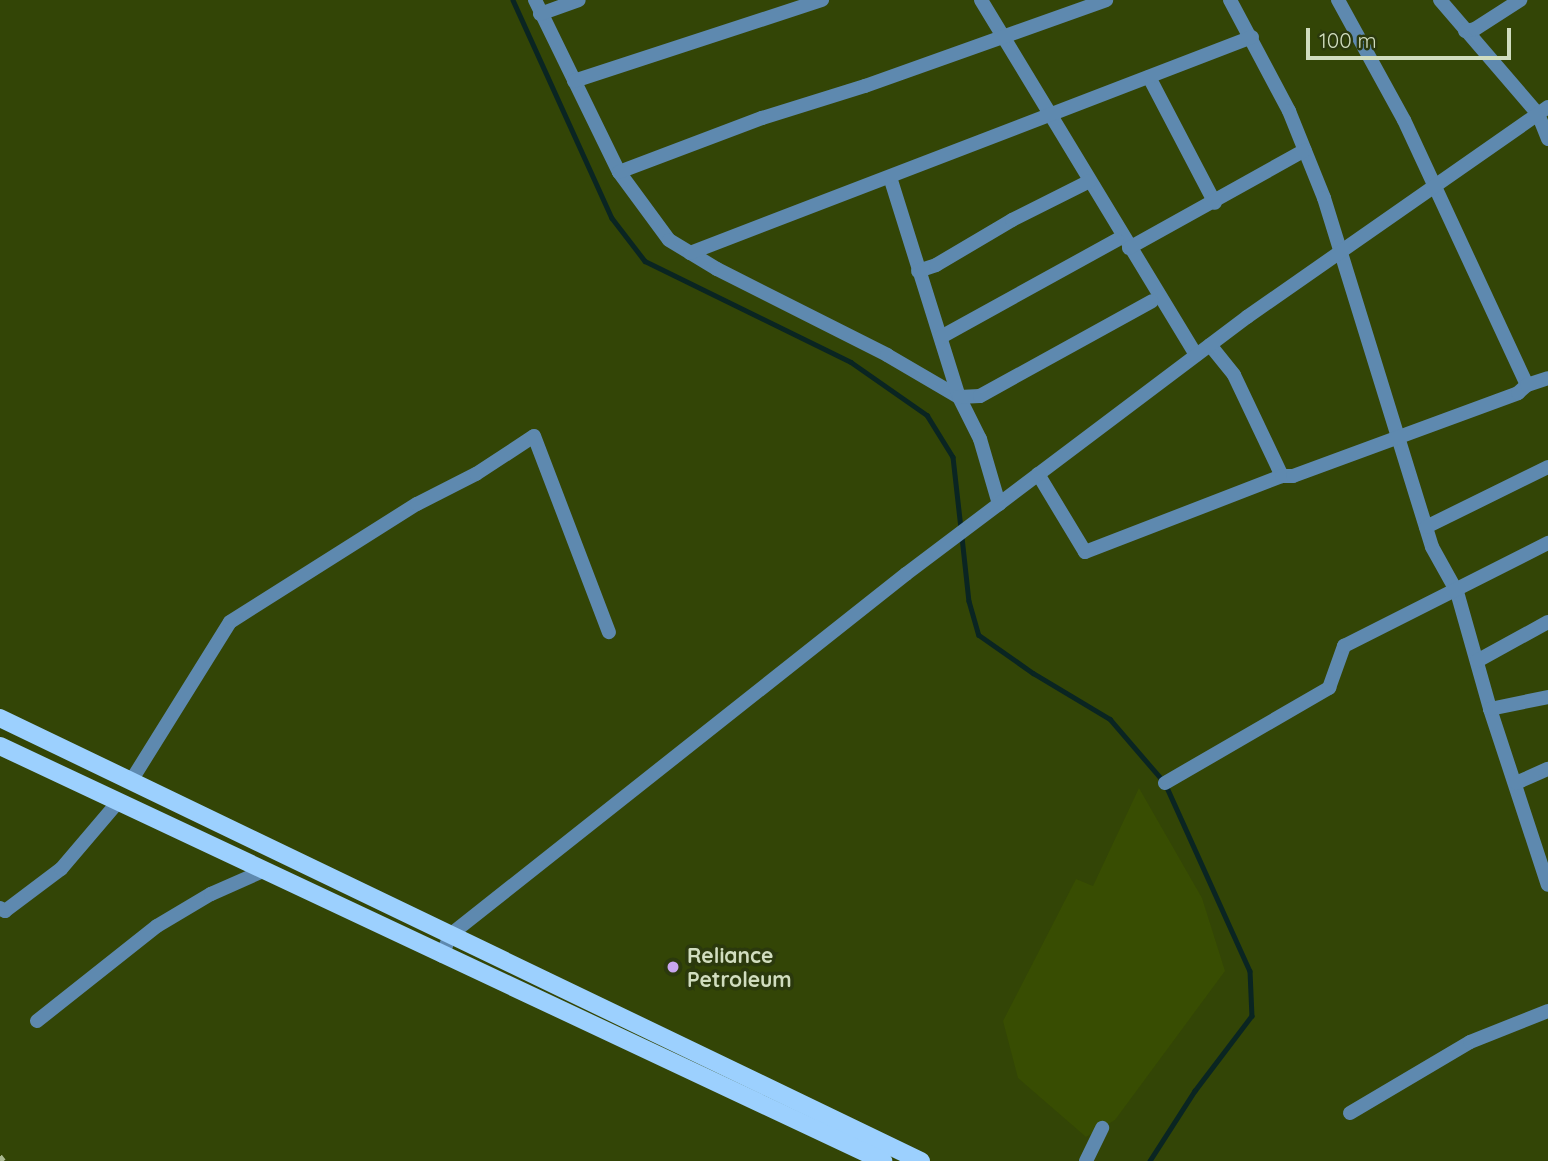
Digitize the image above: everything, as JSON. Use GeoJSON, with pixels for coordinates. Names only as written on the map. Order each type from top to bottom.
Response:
{"type":"FeatureCollection","features":[{"type":"Feature","properties":{"kind":"main road"},"geometry":{"type":"LineString","coordinates":[[0,718],[920,1161]]}},
{"type":"Feature","properties":{"kind":"main road"},"geometry":{"type":"LineString","coordinates":[[0,746],[883,1161]]}},
{"type":"Feature","properties":{"kind":"main road"},"geometry":{"type":"LineString","coordinates":[[99,793],[111,771]]}},
{"type":"Feature","properties":{"kind":"street"},"geometry":{"type":"LineString","coordinates":[[579,0],[537,7],[619,172],[669,240],[811,319],[887,355],[959,397],[980,396],[1152,302]]}},
{"type":"Feature","properties":{"kind":"street"},"geometry":{"type":"LineString","coordinates":[[574,81],[822,0]]}},
{"type":"Feature","properties":{"kind":"street"},"geometry":{"type":"LineString","coordinates":[[981,0],[1000,36],[1052,114],[1123,244],[1196,355]]}},
{"type":"Feature","properties":{"kind":"street"},"geometry":{"type":"LineString","coordinates":[[619,172],[762,118],[865,86],[1106,0]]}},
{"type":"Feature","properties":{"kind":"street"},"geometry":{"type":"LineString","coordinates":[[1230,0],[1252,37],[1305,150],[1341,251],[1432,547],[1457,592],[1490,709],[1543,851],[1548,885]]}},
{"type":"Feature","properties":{"kind":"street"},"geometry":{"type":"LineString","coordinates":[[1338,0],[1374,62],[1436,185],[1527,385]]}},
{"type":"Feature","properties":{"kind":"street"},"geometry":{"type":"LineString","coordinates":[[1440,0],[1465,31],[1543,111],[1548,139]]}},
{"type":"Feature","properties":{"kind":"street"},"geometry":{"type":"LineString","coordinates":[[1465,31],[1475,29],[1520,0]]}},
{"type":"Feature","properties":{"kind":"street"},"geometry":{"type":"LineString","coordinates":[[690,253],[1252,37]]}},
{"type":"Feature","properties":{"kind":"street"},"geometry":{"type":"LineString","coordinates":[[1149,77],[1215,202]]}},
{"type":"Feature","properties":{"kind":"street"},"geometry":{"type":"LineString","coordinates":[[442,956],[450,934],[954,538],[1196,355],[1543,111]]}},
{"type":"Feature","properties":{"kind":"street"},"geometry":{"type":"LineString","coordinates":[[941,337],[1123,244],[1215,202],[1305,150]]}},
{"type":"Feature","properties":{"kind":"street"},"geometry":{"type":"LineString","coordinates":[[890,177],[959,397],[980,439],[999,504]]}},
{"type":"Feature","properties":{"kind":"street"},"geometry":{"type":"LineString","coordinates":[[918,271],[936,265],[1012,220],[1090,181]]}},
{"type":"Feature","properties":{"kind":"street"},"geometry":{"type":"LineString","coordinates":[[1210,345],[1234,375],[1282,476]]}},
{"type":"Feature","properties":{"kind":"street"},"geometry":{"type":"LineString","coordinates":[[1038,474],[1085,552],[1282,476],[1293,476],[1518,393],[1527,385],[1548,378]]}},
{"type":"Feature","properties":{"kind":"street"},"geometry":{"type":"LineString","coordinates":[[131,781],[230,622],[416,504],[476,474],[534,436],[610,632]]}},
{"type":"Feature","properties":{"kind":"street"},"geometry":{"type":"LineString","coordinates":[[1426,527],[1548,467]]}},
{"type":"Feature","properties":{"kind":"street"},"geometry":{"type":"LineString","coordinates":[[1165,783],[1329,688],[1344,646],[1457,592],[1548,543]]}},
{"type":"Feature","properties":{"kind":"street"},"geometry":{"type":"LineString","coordinates":[[1476,661],[1548,622]]}},
{"type":"Feature","properties":{"kind":"street"},"geometry":{"type":"LineString","coordinates":[[1490,709],[1548,697]]}},
{"type":"Feature","properties":{"kind":"street"},"geometry":{"type":"LineString","coordinates":[[1516,783],[1548,769]]}},
{"type":"Feature","properties":{"kind":"street"},"geometry":{"type":"LineString","coordinates":[[0,908],[5,911],[61,869],[118,802]]}},
{"type":"Feature","properties":{"kind":"street"},"geometry":{"type":"LineString","coordinates":[[37,1021],[157,926],[211,894],[263,871]]}},
{"type":"Feature","properties":{"kind":"street"},"geometry":{"type":"LineString","coordinates":[[1350,1113],[1470,1042],[1548,1011]]}},
{"type":"Feature","properties":{"kind":"street"},"geometry":{"type":"LineString","coordinates":[[1086,1161],[1102,1128]]}},
{"type":"Feature","properties":{"kind":"shaded area"},"geometry":{"type":"Polygon","coordinates":[[[1139,788],[1202,898],[1225,971],[1115,1120],[1086,1137],[1018,1078],[1003,1021],[1076,879],[1093,886],[1139,788]]]}},
{"type":"Feature","properties":{"kind":"waterway"},"geometry":{"type":"LineString","coordinates":[[513,0],[612,218],[645,261],[851,362],[927,415],[953,457],[961,528]]}},
{"type":"Feature","properties":{"kind":"waterway"},"geometry":{"type":"LineString","coordinates":[[962,537],[969,601],[979,635],[1033,673],[1110,719],[1165,783],[1250,971],[1252,1016],[1195,1091],[1150,1161]]}},
{"type":"Feature","properties":{"kind":"railway"},"geometry":{"type":"LineString","coordinates":[[0,1156],[4,1161]]}},
{"type":"Feature","properties":{"kind":"place","name":"Reliance Petroleum"},"geometry":{"type":"Point","coordinates":[673,967]}}]}
